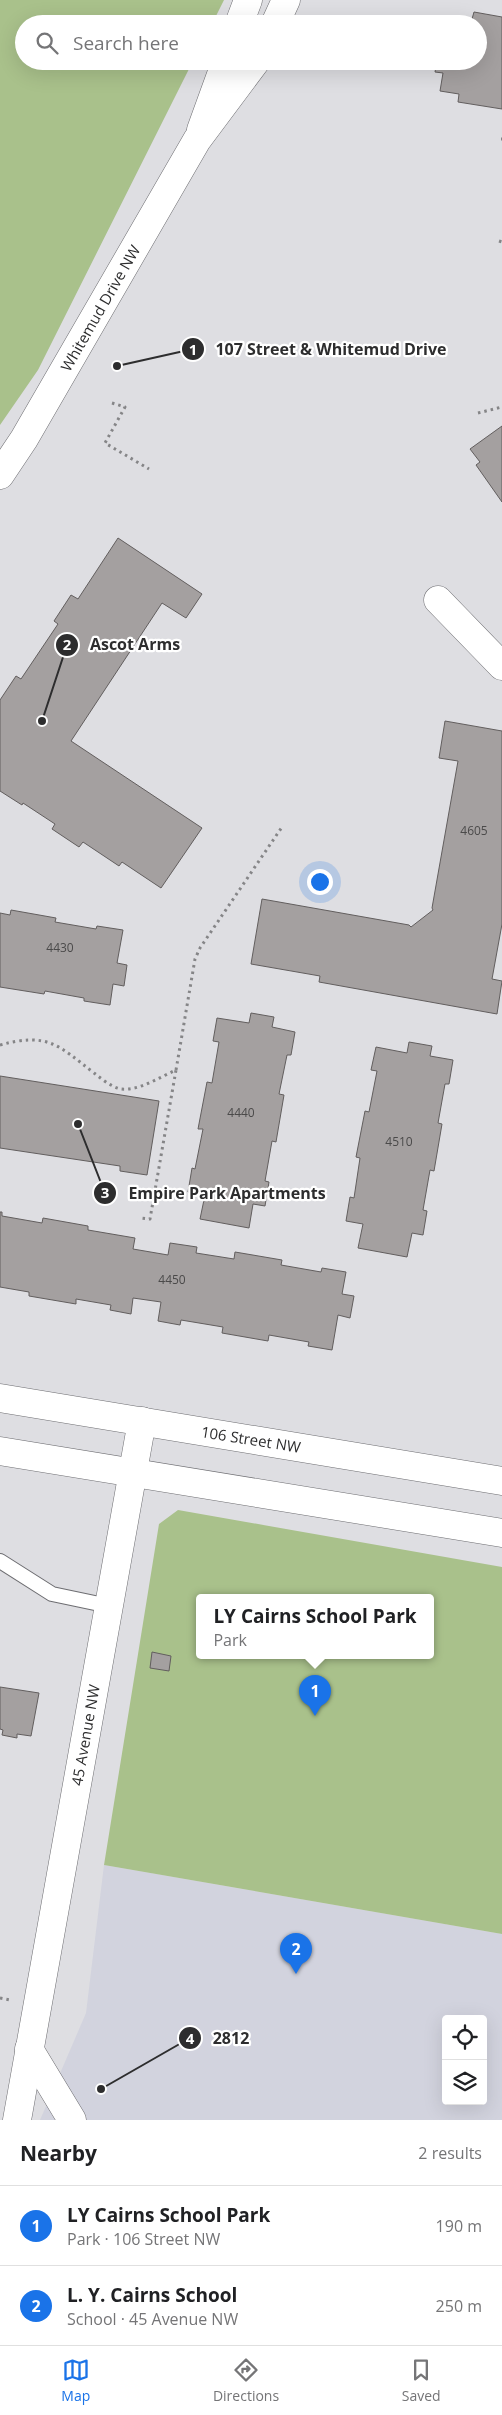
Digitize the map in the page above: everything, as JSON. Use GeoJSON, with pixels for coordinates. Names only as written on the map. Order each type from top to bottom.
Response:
{"type":"FeatureCollection","features":[{"type":"Feature","properties":{"kind":"street"},"geometry":{"type":"LineString","coordinates":[[242,15],[248,0]]}},
{"type":"Feature","properties":{"kind":"street"},"geometry":{"type":"LineString","coordinates":[[279,15],[286,0]]}},
{"type":"Feature","properties":{"kind":"street","name":"Whitemud Drive NW"},"geometry":{"type":"LineString","coordinates":[[197,140],[223,70]]}},
{"type":"Feature","properties":{"kind":"street","name":"Whitemud Drive NW"},"geometry":{"type":"LineString","coordinates":[[0,475],[24,438],[197,140],[249,70]]}},
{"type":"Feature","properties":{"kind":"street"},"geometry":{"type":"LineString","coordinates":[[438,600],[502,666]]}},
{"type":"Feature","properties":{"kind":"street","name":"106 Street NW"},"geometry":{"type":"LineString","coordinates":[[0,1398],[502,1481]]}},
{"type":"Feature","properties":{"kind":"street","name":"45 Avenue NW"},"geometry":{"type":"LineString","coordinates":[[16,2120],[142,1421]]}},
{"type":"Feature","properties":{"kind":"street"},"geometry":{"type":"LineString","coordinates":[[0,1450],[502,1532]]}},
{"type":"Feature","properties":{"kind":"street"},"geometry":{"type":"LineString","coordinates":[[29,2049],[72,2120]]}},
{"type":"Feature","properties":{"kind":"lane"},"geometry":{"type":"LineString","coordinates":[[0,1561],[52,1594],[109,1606]]}},
{"type":"Feature","properties":{"kind":"path"},"geometry":{"type":"LineString","coordinates":[[112,403],[125,407],[105,443],[150,469]]}},
{"type":"Feature","properties":{"kind":"path"},"geometry":{"type":"LineString","coordinates":[[478,413],[502,407]]}},
{"type":"Feature","properties":{"kind":"path"},"geometry":{"type":"LineString","coordinates":[[141,1218],[150,1219],[195,959],[200,948],[282,827]]}},
{"type":"Feature","properties":{"kind":"path"},"geometry":{"type":"LineString","coordinates":[[0,1046],[30,1039],[56,1045],[98,1077],[120,1089],[142,1085],[176,1070]]}},
{"type":"Feature","properties":{"kind":"shaded area"},"geometry":{"type":"Polygon","coordinates":[[[104,1865],[502,1934],[502,2120],[40,2120],[86,2013],[104,1865]]]}},
{"type":"Feature","properties":{"kind":"green space"},"geometry":{"type":"Polygon","coordinates":[[[0,0],[224,0],[216,15],[15,15],[15,70],[188,70],[38,370],[0,425],[0,0]]]}},
{"type":"Feature","properties":{"kind":"green space"},"geometry":{"type":"Polygon","coordinates":[[[178,1510],[502,1567],[502,1934],[104,1865],[159,1524],[178,1510]]]}},
{"type":"Feature","properties":{"kind":"building"},"geometry":{"type":"Polygon","coordinates":[[[474,12],[502,17],[502,109],[458,102],[459,94],[440,91],[443,73],[435,72],[435,70],[487,70],[487,15],[473,15],[474,12]]]}},
{"type":"Feature","properties":{"kind":"building"},"geometry":{"type":"Polygon","coordinates":[[[502,426],[502,502],[476,465],[480,462],[470,449],[502,426]]]}},
{"type":"Feature","properties":{"kind":"building"},"geometry":{"type":"Polygon","coordinates":[[[118,538],[202,594],[186,618],[162,603],[71,741],[202,828],[161,888],[122,862],[119,866],[83,842],[79,847],[52,829],[55,824],[23,803],[22,805],[0,791],[0,700],[16,676],[21,679],[58,624],[54,621],[71,595],[78,599],[118,538]]]}},
{"type":"Feature","properties":{"kind":"building"},"geometry":{"type":"Polygon","coordinates":[[[445,721],[502,731],[502,924],[492,979],[502,981],[497,1014],[319,982],[320,976],[251,964],[262,899],[409,925],[411,927],[433,910],[458,761],[439,758],[445,721]]]}},
{"type":"Feature","properties":{"kind":"building"},"geometry":{"type":"Polygon","coordinates":[[[11,910],[56,918],[55,922],[96,929],[97,926],[123,930],[117,963],[127,965],[124,986],[113,984],[110,1005],[84,1001],[84,998],[45,991],[44,994],[0,987],[0,913],[10,915],[11,910]]]}},
{"type":"Feature","properties":{"kind":"building"},"geometry":{"type":"Polygon","coordinates":[[[251,1013],[274,1017],[272,1027],[295,1032],[291,1055],[287,1055],[279,1094],[284,1095],[276,1142],[272,1141],[265,1181],[269,1182],[265,1206],[253,1204],[249,1228],[200,1219],[205,1195],[188,1192],[192,1168],[195,1169],[203,1129],[198,1129],[207,1082],[212,1083],[219,1042],[213,1041],[217,1018],[249,1023],[251,1013]]]}},
{"type":"Feature","properties":{"kind":"building"},"geometry":{"type":"Polygon","coordinates":[[[409,1042],[432,1046],[430,1056],[453,1060],[449,1084],[445,1084],[438,1123],[442,1124],[434,1171],[430,1170],[423,1210],[427,1211],[423,1235],[412,1233],[407,1257],[358,1248],[363,1224],[346,1221],[350,1197],[354,1198],[360,1158],[356,1157],[365,1111],[369,1112],[377,1071],[371,1070],[376,1047],[407,1053],[409,1042]]]}},
{"type":"Feature","properties":{"kind":"building"},"geometry":{"type":"Polygon","coordinates":[[[0,1076],[159,1101],[147,1175],[120,1171],[120,1166],[0,1148],[0,1076]]]}},
{"type":"Feature","properties":{"kind":"building"},"geometry":{"type":"Polygon","coordinates":[[[0,1212],[2,1212],[2,1216],[42,1223],[43,1218],[88,1226],[88,1230],[135,1238],[133,1249],[168,1255],[170,1243],[197,1247],[196,1253],[234,1259],[235,1252],[282,1260],[281,1265],[321,1272],[322,1268],[346,1272],[342,1294],[354,1296],[350,1318],[338,1315],[332,1350],[308,1346],[309,1342],[269,1335],[268,1341],[222,1333],[223,1327],[181,1320],[180,1325],[158,1321],[161,1302],[133,1298],[131,1314],[110,1310],[111,1305],[76,1299],[76,1304],[29,1296],[29,1292],[0,1287],[0,1212]]]}},
{"type":"Feature","properties":{"kind":"building"},"geometry":{"type":"Polygon","coordinates":[[[152,1652],[171,1656],[169,1671],[150,1668],[152,1652]]]}},
{"type":"Feature","properties":{"kind":"building"},"geometry":{"type":"Polygon","coordinates":[[[0,1687],[39,1693],[31,1736],[17,1734],[17,1738],[2,1735],[3,1730],[0,1729],[0,1687]]]}},
{"type":"Feature","properties":{"kind":"place","name":"107 Street & Whitemud Drive"},"geometry":{"type":"Point","coordinates":[117,366]}},
{"type":"Feature","properties":{"kind":"place","name":"Ascot Arms"},"geometry":{"type":"Point","coordinates":[42,721]}},
{"type":"Feature","properties":{"kind":"place","name":"Empire Park Apartments"},"geometry":{"type":"Point","coordinates":[78,1124]}},
{"type":"Feature","properties":{"kind":"place","name":"LY Cairns School Park"},"geometry":{"type":"Point","coordinates":[315,1716]}},
{"type":"Feature","properties":{"kind":"place","name":"L. Y. Cairns School"},"geometry":{"type":"Point","coordinates":[296,1974]}},
{"type":"Feature","properties":{"kind":"place","name":"2812"},"geometry":{"type":"Point","coordinates":[101,2089]}}]}
